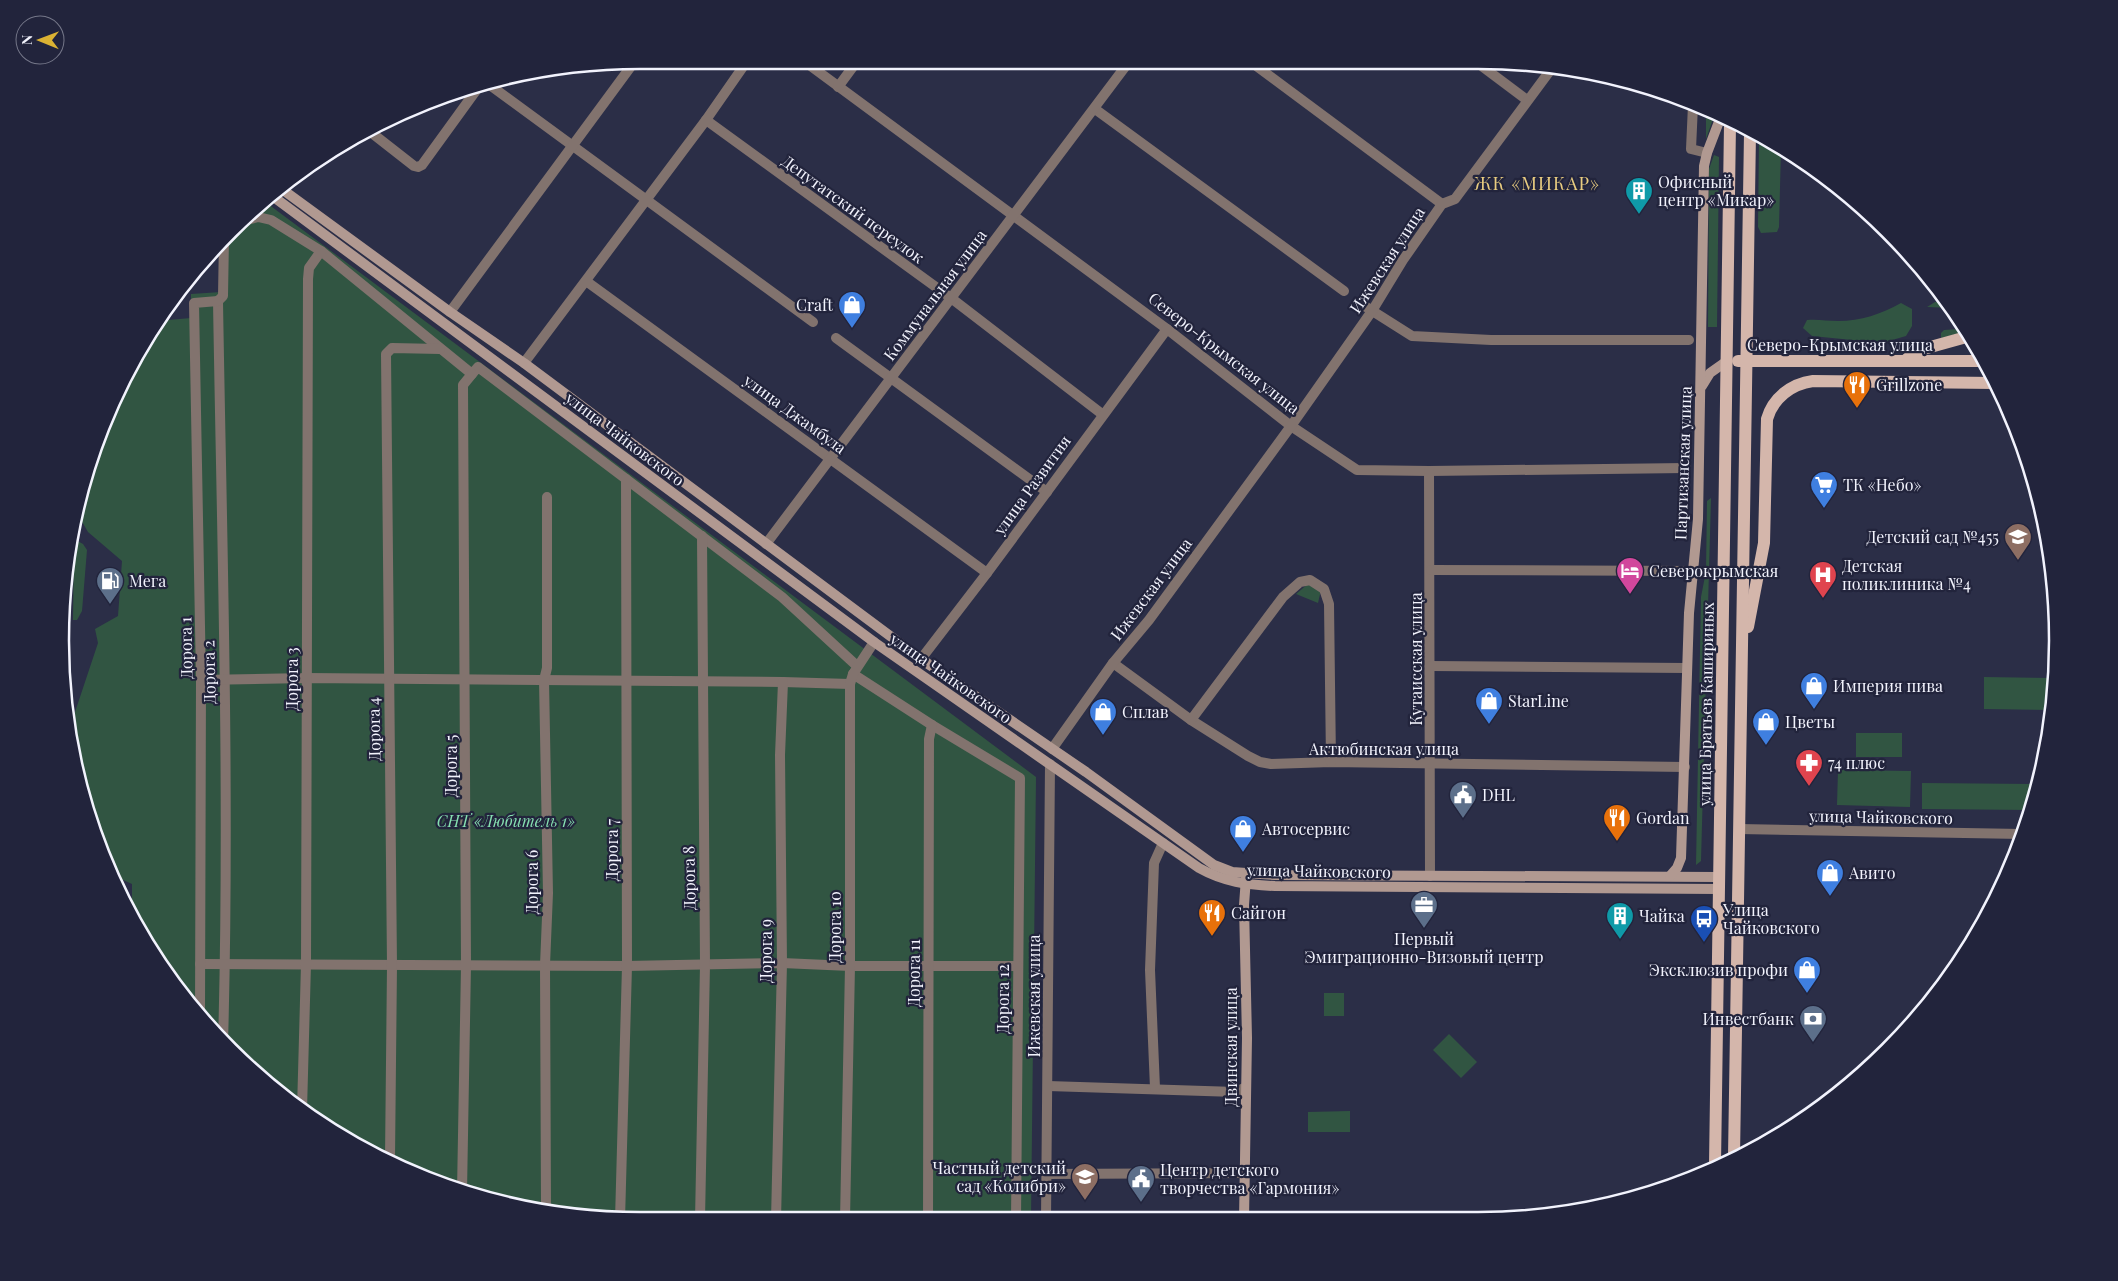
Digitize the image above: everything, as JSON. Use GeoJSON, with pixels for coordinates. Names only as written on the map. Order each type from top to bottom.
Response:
{"type":"FeatureCollection","features":[{"type":"Feature","properties":{"kind":"main road","name":"Партизанская улица"},"geometry":{"type":"LineString","coordinates":[[1670,876],[1677,868],[1681,858],[1687,668],[1692,571],[1698,519],[1704,166],[1719,123]]}},
{"type":"Feature","properties":{"kind":"main road","name":"улица Братьев Кашириных"},"geometry":{"type":"LineString","coordinates":[[1715,1160],[1730,128]]}},
{"type":"Feature","properties":{"kind":"main road"},"geometry":{"type":"LineString","coordinates":[[1734,1151],[1750,138]]}},
{"type":"Feature","properties":{"kind":"main road","name":"улица Чайковского"},"geometry":{"type":"LineString","coordinates":[[286,192],[450,312],[524,363],[921,659],[1052,749],[1214,865],[1232,872],[1246,874],[1670,876],[1719,883]]}},
{"type":"Feature","properties":{"kind":"main road","name":"улица Чайковского"},"geometry":{"type":"LineString","coordinates":[[277,200],[874,642],[1214,877],[1245,885],[1390,888],[1719,883]]}},
{"type":"Feature","properties":{"kind":"main road"},"geometry":{"type":"LineString","coordinates":[[1906,360],[1916,351],[1962,338]]}},
{"type":"Feature","properties":{"kind":"main road","name":"Северо-Крымская улица"},"geometry":{"type":"LineString","coordinates":[[1727,362],[1976,361]]}},
{"type":"Feature","properties":{"kind":"main road"},"geometry":{"type":"LineString","coordinates":[[1701,389],[1710,373],[1727,362]]}},
{"type":"Feature","properties":{"kind":"main road"},"geometry":{"type":"LineString","coordinates":[[1741,658],[1764,543],[1766,427],[1769,411],[1781,396],[1797,385],[1813,381],[1987,383]]}},
{"type":"Feature","properties":{"kind":"main road","name":"Ижевская улица"},"geometry":{"type":"LineString","coordinates":[[1050,764],[1052,749]]}},
{"type":"Feature","properties":{"kind":"main road","name":"Двинская улица"},"geometry":{"type":"LineString","coordinates":[[1244,1212],[1246,874]]}},
{"type":"Feature","properties":{"kind":"main road"},"geometry":{"type":"LineString","coordinates":[[1719,883],[1738,882]]}},
{"type":"Feature","properties":{"kind":"street"},"geometry":{"type":"LineString","coordinates":[[450,312],[629,69]]}},
{"type":"Feature","properties":{"kind":"street"},"geometry":{"type":"LineString","coordinates":[[524,363],[706,120],[742,69]]}},
{"type":"Feature","properties":{"kind":"street","name":"Северо-Крымская улица"},"geometry":{"type":"LineString","coordinates":[[815,69],[1014,215],[1291,426],[1357,470],[1430,472],[1686,468]]}},
{"type":"Feature","properties":{"kind":"street"},"geometry":{"type":"LineString","coordinates":[[838,87],[851,69]]}},
{"type":"Feature","properties":{"kind":"street","name":"Коммунальная улица"},"geometry":{"type":"LineString","coordinates":[[766,544],[1124,69]]}},
{"type":"Feature","properties":{"kind":"street"},"geometry":{"type":"LineString","coordinates":[[1260,69],[1442,204]]}},
{"type":"Feature","properties":{"kind":"street"},"geometry":{"type":"LineString","coordinates":[[1486,69],[1527,100]]}},
{"type":"Feature","properties":{"kind":"street","name":"Ижевская улица"},"geometry":{"type":"LineString","coordinates":[[1052,749],[1113,663],[1149,620],[1291,426],[1372,311],[1403,260],[1442,204],[1455,199],[1548,74]]}},
{"type":"Feature","properties":{"kind":"street"},"geometry":{"type":"LineString","coordinates":[[494,88],[813,322]]}},
{"type":"Feature","properties":{"kind":"street"},"geometry":{"type":"LineString","coordinates":[[374,135],[418,168],[474,94]]}},
{"type":"Feature","properties":{"kind":"street"},"geometry":{"type":"LineString","coordinates":[[1095,109],[1344,291]]}},
{"type":"Feature","properties":{"kind":"street"},"geometry":{"type":"LineString","coordinates":[[1693,111],[1691,150],[1707,153]]}},
{"type":"Feature","properties":{"kind":"street","name":"Депутатский переулок"},"geometry":{"type":"LineString","coordinates":[[706,120],[951,298],[1102,414]]}},
{"type":"Feature","properties":{"kind":"street"},"geometry":{"type":"LineString","coordinates":[[257,217],[271,220],[320,251],[472,374],[478,367],[782,597],[853,675],[932,725]]}},
{"type":"Feature","properties":{"kind":"street","name":"Дорога 2"},"geometry":{"type":"LineString","coordinates":[[223,1031],[225,965],[224,681],[218,301],[223,296],[224,250]]}},
{"type":"Feature","properties":{"kind":"street","name":"Дорога 3"},"geometry":{"type":"LineString","coordinates":[[302,1101],[306,964],[308,279],[310,268],[320,251]]}},
{"type":"Feature","properties":{"kind":"street","name":"улица Джамбула"},"geometry":{"type":"LineString","coordinates":[[586,281],[987,573]]}},
{"type":"Feature","properties":{"kind":"street","name":"Дорога 1"},"geometry":{"type":"LineString","coordinates":[[200,1004],[202,680],[194,303],[218,301]]}},
{"type":"Feature","properties":{"kind":"street"},"geometry":{"type":"LineString","coordinates":[[1363,305],[1412,336],[1491,340],[1689,340]]}},
{"type":"Feature","properties":{"kind":"street","name":"улица Развития"},"geometry":{"type":"LineString","coordinates":[[921,659],[987,573],[1166,329]]}},
{"type":"Feature","properties":{"kind":"street"},"geometry":{"type":"LineString","coordinates":[[836,338],[1047,492]]}},
{"type":"Feature","properties":{"kind":"street","name":"Дорога 4"},"geometry":{"type":"LineString","coordinates":[[390,1154],[392,965],[386,354],[392,348],[440,349]]}},
{"type":"Feature","properties":{"kind":"street","name":"Дорога 5"},"geometry":{"type":"LineString","coordinates":[[462,1184],[466,965],[463,385],[472,374]]}},
{"type":"Feature","properties":{"kind":"street","name":"Кутаисская улица"},"geometry":{"type":"LineString","coordinates":[[1430,472],[1430,876]]}},
{"type":"Feature","properties":{"kind":"street","name":"Дорога 7"},"geometry":{"type":"LineString","coordinates":[[620,1211],[627,966],[626,479]]}},
{"type":"Feature","properties":{"kind":"street","name":"Дорога 6"},"geometry":{"type":"LineString","coordinates":[[546,1204],[545,965],[548,893],[544,680],[548,668],[547,497]]}},
{"type":"Feature","properties":{"kind":"street","name":"Дорога 8"},"geometry":{"type":"LineString","coordinates":[[700,1212],[705,965],[702,536]]}},
{"type":"Feature","properties":{"kind":"street"},"geometry":{"type":"LineString","coordinates":[[1431,570],[1692,571]]}},
{"type":"Feature","properties":{"kind":"street"},"geometry":{"type":"LineString","coordinates":[[1191,720],[1282,597],[1300,582],[1310,580],[1324,589],[1329,604],[1331,762]]}},
{"type":"Feature","properties":{"kind":"street"},"geometry":{"type":"LineString","coordinates":[[853,675],[874,642]]}},
{"type":"Feature","properties":{"kind":"street","name":"Актюбинская улица"},"geometry":{"type":"LineString","coordinates":[[1113,663],[1191,720],[1260,762],[1271,764],[1331,762],[1685,767]]}},
{"type":"Feature","properties":{"kind":"street"},"geometry":{"type":"LineString","coordinates":[[1431,666],[1687,668]]}},
{"type":"Feature","properties":{"kind":"street"},"geometry":{"type":"LineString","coordinates":[[202,680],[307,678],[782,682],[853,675]]}},
{"type":"Feature","properties":{"kind":"street","name":"Дорога 10"},"geometry":{"type":"LineString","coordinates":[[845,1212],[853,675]]}},
{"type":"Feature","properties":{"kind":"street","name":"Дорога 9"},"geometry":{"type":"LineString","coordinates":[[776,1212],[782,963],[780,755],[782,682]]}},
{"type":"Feature","properties":{"kind":"street","name":"Дорога 12"},"geometry":{"type":"LineString","coordinates":[[932,725],[1020,778],[1016,1212]]}},
{"type":"Feature","properties":{"kind":"street","name":"Дорога 11"},"geometry":{"type":"LineString","coordinates":[[928,1212],[929,739],[932,725]]}},
{"type":"Feature","properties":{"kind":"street","name":"Ижевская улица"},"geometry":{"type":"LineString","coordinates":[[1046,1212],[1050,764]]}},
{"type":"Feature","properties":{"kind":"street","name":"улица Чайковского"},"geometry":{"type":"LineString","coordinates":[[1739,829],[2015,834]]}},
{"type":"Feature","properties":{"kind":"street"},"geometry":{"type":"LineString","coordinates":[[1155,1088],[1150,970],[1154,863],[1163,843]]}},
{"type":"Feature","properties":{"kind":"street"},"geometry":{"type":"LineString","coordinates":[[200,964],[627,966],[782,963],[850,966],[1018,966]]}},
{"type":"Feature","properties":{"kind":"street"},"geometry":{"type":"LineString","coordinates":[[1048,1086],[1236,1092],[1246,1087]]}},
{"type":"Feature","properties":{"kind":"street"},"geometry":{"type":"LineString","coordinates":[[1047,1174],[1244,1173]]}},
{"type":"Feature","properties":{"kind":"green space"},"geometry":{"type":"Polygon","coordinates":[[[1706,117],[1713,120],[1706,139],[1706,117]]]}},
{"type":"Feature","properties":{"kind":"green space"},"geometry":{"type":"Polygon","coordinates":[[[1759,143],[1781,156],[1779,227],[1777,232],[1761,233],[1758,227],[1759,143]]]}},
{"type":"Feature","properties":{"kind":"green space"},"geometry":{"type":"Polygon","coordinates":[[[1714,155],[1719,157],[1717,327],[1708,327],[1709,169],[1714,155]]]}},
{"type":"Feature","properties":{"kind":"green space","name":"СНТ «Любитель 1»"},"geometry":{"type":"Polygon","coordinates":[[[270,206],[1036,777],[1031,1212],[603,1211],[529,1201],[493,1193],[422,1169],[355,1136],[292,1094],[236,1045],[211,1017],[187,989],[165,958],[132,901],[132,884],[122,879],[112,859],[88,788],[75,720],[75,712],[98,643],[95,629],[118,616],[122,561],[88,532],[82,521],[99,457],[112,422],[128,388],[145,355],[167,320],[191,318],[191,294],[221,292],[220,254],[236,236],[270,206]]]}},
{"type":"Feature","properties":{"kind":"green space"},"geometry":{"type":"Polygon","coordinates":[[[1938,302],[1942,308],[1927,307],[1938,302]]]}},
{"type":"Feature","properties":{"kind":"green space"},"geometry":{"type":"Polygon","coordinates":[[[1901,303],[1912,309],[1912,326],[1906,336],[1882,343],[1812,336],[1803,328],[1807,320],[1855,320],[1878,314],[1901,303]]]}},
{"type":"Feature","properties":{"kind":"green space"},"geometry":{"type":"Polygon","coordinates":[[[1957,329],[1959,333],[1941,338],[1941,333],[1944,330],[1957,329]]]}},
{"type":"Feature","properties":{"kind":"green space"},"geometry":{"type":"Polygon","coordinates":[[[1711,498],[1701,861],[1696,865],[1701,597],[1706,571],[1707,501],[1711,498]]]}},
{"type":"Feature","properties":{"kind":"green space"},"geometry":{"type":"Polygon","coordinates":[[[78,541],[87,550],[82,611],[77,620],[73,620],[74,569],[78,541]]]}},
{"type":"Feature","properties":{"kind":"green space"},"geometry":{"type":"Polygon","coordinates":[[[1309,583],[1321,590],[1318,603],[1296,594],[1309,583]]]}},
{"type":"Feature","properties":{"kind":"green space"},"geometry":{"type":"Polygon","coordinates":[[[1984,677],[2048,678],[2045,710],[1984,709],[1984,677]]]}},
{"type":"Feature","properties":{"kind":"green space"},"geometry":{"type":"Polygon","coordinates":[[[1856,733],[1902,733],[1902,757],[1856,757],[1856,733]]]}},
{"type":"Feature","properties":{"kind":"green space"},"geometry":{"type":"Polygon","coordinates":[[[1838,770],[1911,771],[1910,807],[1837,805],[1838,770]]]}},
{"type":"Feature","properties":{"kind":"green space"},"geometry":{"type":"Polygon","coordinates":[[[1922,783],[2031,784],[2023,810],[1922,809],[1922,783]]]}},
{"type":"Feature","properties":{"kind":"green space"},"geometry":{"type":"Polygon","coordinates":[[[1324,993],[1344,993],[1344,1016],[1324,1016],[1324,993]]]}},
{"type":"Feature","properties":{"kind":"green space"},"geometry":{"type":"Polygon","coordinates":[[[1449,1034],[1477,1062],[1461,1078],[1433,1050],[1449,1034]]]}},
{"type":"Feature","properties":{"kind":"green space"},"geometry":{"type":"Polygon","coordinates":[[[1350,1111],[1350,1132],[1308,1132],[1308,1112],[1350,1111]]]}},
{"type":"Feature","properties":{"kind":"place","name":"Офисный центр «Микар»"},"geometry":{"type":"Point","coordinates":[1639,215]}},
{"type":"Feature","properties":{"kind":"place","name":"Craft"},"geometry":{"type":"Point","coordinates":[852,329]}},
{"type":"Feature","properties":{"kind":"place","name":"Grillzone"},"geometry":{"type":"Point","coordinates":[1857,409]}},
{"type":"Feature","properties":{"kind":"place","name":"ТК «Небо»"},"geometry":{"type":"Point","coordinates":[1824,509]}},
{"type":"Feature","properties":{"kind":"place","name":"Детский сад №455"},"geometry":{"type":"Point","coordinates":[2018,561]}},
{"type":"Feature","properties":{"kind":"place","name":"Северокрымская"},"geometry":{"type":"Point","coordinates":[1630,595]}},
{"type":"Feature","properties":{"kind":"place","name":"Детская поликлиника №4"},"geometry":{"type":"Point","coordinates":[1823,599]}},
{"type":"Feature","properties":{"kind":"place","name":"Мега"},"geometry":{"type":"Point","coordinates":[110,605]}},
{"type":"Feature","properties":{"kind":"place","name":"Империя пива"},"geometry":{"type":"Point","coordinates":[1814,710]}},
{"type":"Feature","properties":{"kind":"place","name":"StarLine"},"geometry":{"type":"Point","coordinates":[1489,725]}},
{"type":"Feature","properties":{"kind":"place","name":"Сплав"},"geometry":{"type":"Point","coordinates":[1103,736]}},
{"type":"Feature","properties":{"kind":"place","name":"Цветы"},"geometry":{"type":"Point","coordinates":[1766,746]}},
{"type":"Feature","properties":{"kind":"place","name":"74 плюс"},"geometry":{"type":"Point","coordinates":[1809,787]}},
{"type":"Feature","properties":{"kind":"place","name":"DHL"},"geometry":{"type":"Point","coordinates":[1463,819]}},
{"type":"Feature","properties":{"kind":"place","name":"Gordan"},"geometry":{"type":"Point","coordinates":[1617,842]}},
{"type":"Feature","properties":{"kind":"place","name":"Автосервис"},"geometry":{"type":"Point","coordinates":[1243,853]}},
{"type":"Feature","properties":{"kind":"place","name":"Авито"},"geometry":{"type":"Point","coordinates":[1830,897]}},
{"type":"Feature","properties":{"kind":"place","name":"Первый Эмиграционно-Визовый центр"},"geometry":{"type":"Point","coordinates":[1424,929]}},
{"type":"Feature","properties":{"kind":"place","name":"Сайгон"},"geometry":{"type":"Point","coordinates":[1212,937]}},
{"type":"Feature","properties":{"kind":"place","name":"Чайка"},"geometry":{"type":"Point","coordinates":[1620,940]}},
{"type":"Feature","properties":{"kind":"place","name":"Улица Чайковского"},"geometry":{"type":"Point","coordinates":[1704,943]}},
{"type":"Feature","properties":{"kind":"place","name":"Эксклюзив профи"},"geometry":{"type":"Point","coordinates":[1807,994]}},
{"type":"Feature","properties":{"kind":"place","name":"Инвестбанк"},"geometry":{"type":"Point","coordinates":[1813,1043]}},
{"type":"Feature","properties":{"kind":"place","name":"Частный детский сад «Колибри»"},"geometry":{"type":"Point","coordinates":[1085,1201]}},
{"type":"Feature","properties":{"kind":"place","name":"Центр детского творчества «Гармония»"},"geometry":{"type":"Point","coordinates":[1141,1203]}},
{"type":"Feature","properties":{"kind":"district","name":"ЖК «МИКАР»"},"geometry":{"type":"Point","coordinates":[1537,184]}}]}
